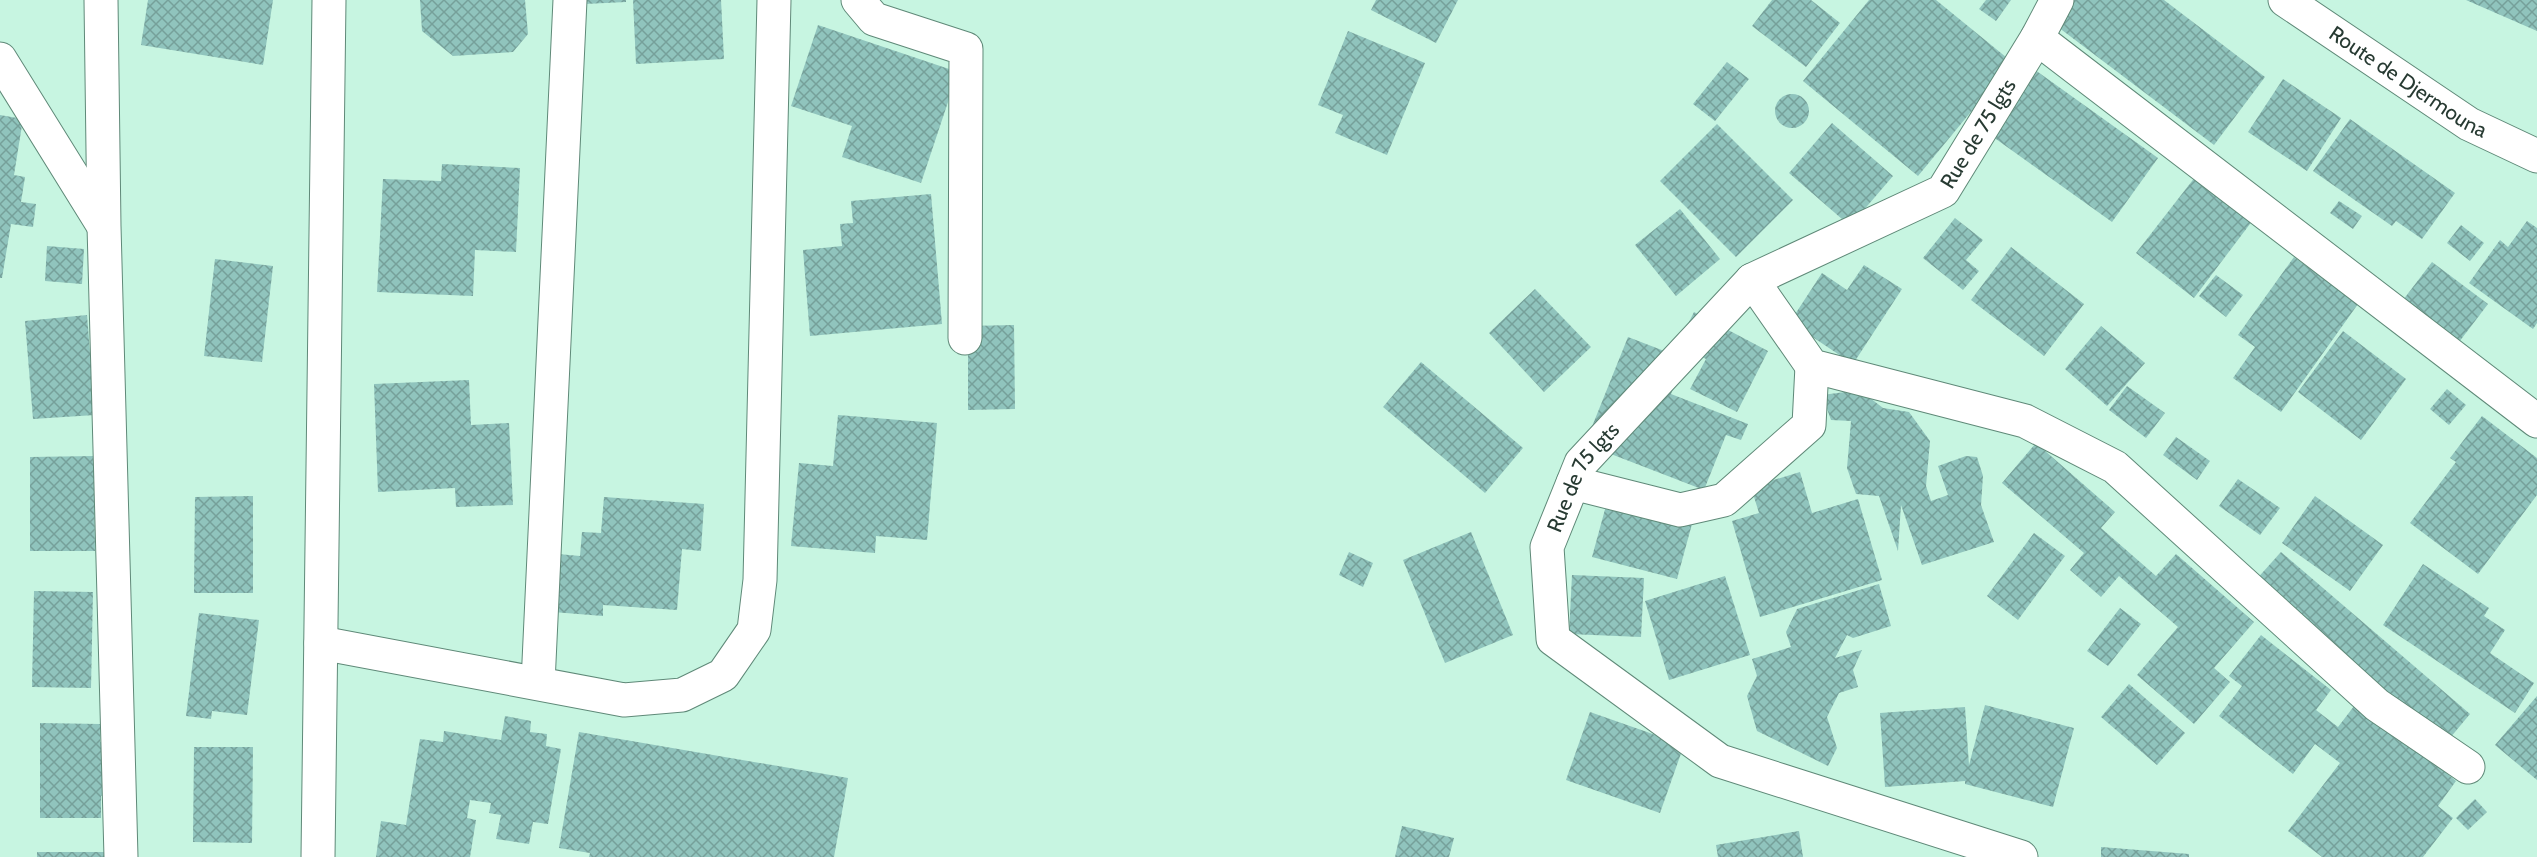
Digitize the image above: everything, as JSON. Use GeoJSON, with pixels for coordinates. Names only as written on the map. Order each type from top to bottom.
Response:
{"type":"FeatureCollection","features":[{"type":"Feature","properties":{"kind":"street"},"geometry":{"type":"LineString","coordinates":[[101,0],[101,226],[121,857]]}},
{"type":"Feature","properties":{"kind":"street"},"geometry":{"type":"LineString","coordinates":[[318,857],[329,0]]}},
{"type":"Feature","properties":{"kind":"street"},"geometry":{"type":"LineString","coordinates":[[538,682],[570,0]]}},
{"type":"Feature","properties":{"kind":"street"},"geometry":{"type":"LineString","coordinates":[[321,643],[624,700],[682,695],[723,675],[754,630],[760,580],[774,0]]}},
{"type":"Feature","properties":{"kind":"street"},"geometry":{"type":"LineString","coordinates":[[858,0],[874,19],[966,49],[965,338]]}},
{"type":"Feature","properties":{"kind":"street","name":"Rue de 75 lgts"},"geometry":{"type":"LineString","coordinates":[[2021,857],[1720,761],[1553,639],[1547,547],[1581,463],[1752,280],[1943,190],[2037,38],[2057,0]]}},
{"type":"Feature","properties":{"kind":"street","name":"Route de Djermouna"},"geometry":{"type":"LineString","coordinates":[[2285,0],[2469,124],[2537,156]]}},
{"type":"Feature","properties":{"kind":"street"},"geometry":{"type":"LineString","coordinates":[[2037,38],[2537,421]]}},
{"type":"Feature","properties":{"kind":"street"},"geometry":{"type":"LineString","coordinates":[[0,59],[101,226]]}},
{"type":"Feature","properties":{"kind":"street"},"geometry":{"type":"LineString","coordinates":[[1573,483],[1680,510],[1724,500],[1809,425],[1812,366],[1752,280]]}},
{"type":"Feature","properties":{"kind":"street"},"geometry":{"type":"LineString","coordinates":[[1812,366],[2025,421],[2115,467],[2377,705],[2468,767]]}},
{"type":"Feature","properties":{"kind":"building"},"geometry":{"type":"Polygon","coordinates":[[[148,0],[273,0],[263,65],[141,45],[148,0]]]}},
{"type":"Feature","properties":{"kind":"building"},"geometry":{"type":"Polygon","coordinates":[[[420,0],[525,0],[528,34],[513,52],[453,56],[422,31],[420,0]]]}},
{"type":"Feature","properties":{"kind":"building"},"geometry":{"type":"Polygon","coordinates":[[[585,0],[626,0],[626,2],[585,4],[585,0]]]}},
{"type":"Feature","properties":{"kind":"building"},"geometry":{"type":"Polygon","coordinates":[[[633,0],[721,0],[724,59],[636,64],[633,0]]]}},
{"type":"Feature","properties":{"kind":"building"},"geometry":{"type":"Polygon","coordinates":[[[1376,0],[1458,0],[1436,43],[1371,10],[1376,0]]]}},
{"type":"Feature","properties":{"kind":"building"},"geometry":{"type":"Polygon","coordinates":[[[1772,0],[1811,0],[1840,23],[1806,67],[1752,26],[1772,0]]]}},
{"type":"Feature","properties":{"kind":"building"},"geometry":{"type":"Polygon","coordinates":[[[1869,0],[1936,0],[2012,62],[1918,176],[1803,81],[1869,0]]]}},
{"type":"Feature","properties":{"kind":"building"},"geometry":{"type":"Polygon","coordinates":[[[1986,0],[2011,0],[1996,21],[1979,9],[1986,0]]]}},
{"type":"Feature","properties":{"kind":"building"},"geometry":{"type":"Polygon","coordinates":[[[2073,0],[2164,0],[2265,77],[2214,145],[2054,24],[2073,0]]]}},
{"type":"Feature","properties":{"kind":"building"},"geometry":{"type":"Polygon","coordinates":[[[2466,0],[2537,0],[2537,31],[2466,0]]]}},
{"type":"Feature","properties":{"kind":"building"},"geometry":{"type":"Polygon","coordinates":[[[818,25],[958,72],[921,183],[842,157],[852,126],[791,106],[818,25]]]}},
{"type":"Feature","properties":{"kind":"building"},"geometry":{"type":"Polygon","coordinates":[[[1348,31],[1425,63],[1387,155],[1335,133],[1343,115],[1318,105],[1348,31]]]}},
{"type":"Feature","properties":{"kind":"building"},"geometry":{"type":"Polygon","coordinates":[[[1727,62],[1749,79],[1715,121],[1693,104],[1727,62]]]}},
{"type":"Feature","properties":{"kind":"building"},"geometry":{"type":"Polygon","coordinates":[[[2028,65],[2158,158],[2112,222],[1982,129],[2028,65]]]}},
{"type":"Feature","properties":{"kind":"building"},"geometry":{"type":"Polygon","coordinates":[[[2283,79],[2341,118],[2307,171],[2248,132],[2283,79]]]}},
{"type":"Feature","properties":{"kind":"building"},"geometry":{"type":"Polygon","coordinates":[[[1792,94],[1804,99],[1809,111],[1804,123],[1792,128],[1780,123],[1775,111],[1780,99],[1792,94]]]}},
{"type":"Feature","properties":{"kind":"building"},"geometry":{"type":"Polygon","coordinates":[[[0,115],[23,119],[14,175],[25,177],[21,202],[36,204],[33,227],[11,224],[2,278],[0,278],[0,115]]]}},
{"type":"Feature","properties":{"kind":"building"},"geometry":{"type":"Polygon","coordinates":[[[2350,119],[2455,193],[2422,239],[2396,221],[2392,226],[2313,171],[2350,119]]]}},
{"type":"Feature","properties":{"kind":"building"},"geometry":{"type":"Polygon","coordinates":[[[1832,123],[1893,176],[1850,226],[1789,173],[1832,123]]]}},
{"type":"Feature","properties":{"kind":"building"},"geometry":{"type":"Polygon","coordinates":[[[1717,124],[1793,200],[1736,257],[1660,181],[1717,124]]]}},
{"type":"Feature","properties":{"kind":"building"},"geometry":{"type":"Polygon","coordinates":[[[442,164],[520,168],[516,252],[475,250],[473,296],[377,292],[383,179],[441,181],[442,164]]]}},
{"type":"Feature","properties":{"kind":"building"},"geometry":{"type":"Polygon","coordinates":[[[2199,172],[2256,216],[2194,298],[2136,253],[2199,172]]]}},
{"type":"Feature","properties":{"kind":"building"},"geometry":{"type":"Polygon","coordinates":[[[931,194],[942,324],[810,336],[803,250],[842,246],[840,224],[853,223],[851,201],[931,194]]]}},
{"type":"Feature","properties":{"kind":"building"},"geometry":{"type":"Polygon","coordinates":[[[2339,201],[2362,216],[2353,229],[2330,213],[2339,201]]]}},
{"type":"Feature","properties":{"kind":"building"},"geometry":{"type":"Polygon","coordinates":[[[1680,209],[1720,259],[1676,296],[1635,245],[1680,209]]]}},
{"type":"Feature","properties":{"kind":"building"},"geometry":{"type":"Polygon","coordinates":[[[1955,218],[1983,240],[1966,260],[1979,271],[1963,290],[1923,258],[1955,218]]]}},
{"type":"Feature","properties":{"kind":"building"},"geometry":{"type":"Polygon","coordinates":[[[2527,221],[2537,228],[2537,323],[2533,329],[2469,283],[2500,240],[2508,247],[2527,221]]]}},
{"type":"Feature","properties":{"kind":"building"},"geometry":{"type":"Polygon","coordinates":[[[2461,225],[2484,243],[2470,261],[2447,243],[2461,225]]]}},
{"type":"Feature","properties":{"kind":"building"},"geometry":{"type":"Polygon","coordinates":[[[47,246],[84,249],[82,284],[45,281],[47,246]]]}},
{"type":"Feature","properties":{"kind":"building"},"geometry":{"type":"Polygon","coordinates":[[[2011,247],[2084,304],[2044,356],[1971,300],[2011,247]]]}},
{"type":"Feature","properties":{"kind":"building"},"geometry":{"type":"Polygon","coordinates":[[[2294,257],[2358,304],[2281,412],[2233,378],[2255,347],[2238,335],[2294,257]]]}},
{"type":"Feature","properties":{"kind":"building"},"geometry":{"type":"Polygon","coordinates":[[[215,259],[273,266],[262,362],[204,356],[215,259]]]}},
{"type":"Feature","properties":{"kind":"building"},"geometry":{"type":"Polygon","coordinates":[[[2432,262],[2488,304],[2456,346],[2400,304],[2432,262]]]}},
{"type":"Feature","properties":{"kind":"building"},"geometry":{"type":"Polygon","coordinates":[[[1864,265],[1902,289],[1853,364],[1790,322],[1822,273],[1847,290],[1864,265]]]}},
{"type":"Feature","properties":{"kind":"building"},"geometry":{"type":"Polygon","coordinates":[[[2216,275],[2243,295],[2226,317],[2199,296],[2216,275]]]}},
{"type":"Feature","properties":{"kind":"building"},"geometry":{"type":"Polygon","coordinates":[[[1535,289],[1591,347],[1544,392],[1489,333],[1535,289]]]}},
{"type":"Feature","properties":{"kind":"building"},"geometry":{"type":"Polygon","coordinates":[[[1694,312],[1768,351],[1737,412],[1690,389],[1706,359],[1678,344],[1694,312]]]}},
{"type":"Feature","properties":{"kind":"building"},"geometry":{"type":"Polygon","coordinates":[[[87,315],[95,415],[33,419],[25,321],[87,315]]]}},
{"type":"Feature","properties":{"kind":"building"},"geometry":{"type":"Polygon","coordinates":[[[1014,325],[1015,409],[968,410],[968,326],[1014,325]]]}},
{"type":"Feature","properties":{"kind":"building"},"geometry":{"type":"Polygon","coordinates":[[[2101,326],[2145,363],[2107,406],[2065,369],[2101,326]]]}},
{"type":"Feature","properties":{"kind":"building"},"geometry":{"type":"Polygon","coordinates":[[[2343,331],[2406,379],[2361,440],[2298,392],[2343,331]]]}},
{"type":"Feature","properties":{"kind":"building"},"geometry":{"type":"Polygon","coordinates":[[[1628,337],[1685,359],[1671,394],[1748,424],[1741,440],[1726,435],[1704,490],[1585,444],[1628,337]]]}},
{"type":"Feature","properties":{"kind":"building"},"geometry":{"type":"Polygon","coordinates":[[[1421,362],[1523,448],[1485,493],[1383,407],[1421,362]]]}},
{"type":"Feature","properties":{"kind":"building"},"geometry":{"type":"Polygon","coordinates":[[[469,380],[471,425],[509,423],[513,505],[456,507],[455,488],[378,492],[374,384],[469,380]]]}},
{"type":"Feature","properties":{"kind":"building"},"geometry":{"type":"Polygon","coordinates":[[[2127,386],[2165,413],[2146,438],[2109,410],[2127,386]]]}},
{"type":"Feature","properties":{"kind":"building"},"geometry":{"type":"Polygon","coordinates":[[[2447,389],[2466,405],[2449,425],[2430,409],[2447,389]]]}},
{"type":"Feature","properties":{"kind":"building"},"geometry":{"type":"Polygon","coordinates":[[[1845,392],[1870,398],[1883,408],[1909,412],[1930,441],[1926,486],[1931,501],[1948,495],[1938,466],[1966,456],[1977,457],[1983,476],[1981,505],[1994,542],[1922,565],[1901,505],[1898,551],[1879,496],[1856,494],[1847,468],[1851,421],[1831,420],[1822,395],[1845,392]]]}},
{"type":"Feature","properties":{"kind":"building"},"geometry":{"type":"Polygon","coordinates":[[[838,415],[937,423],[927,540],[876,536],[875,553],[791,546],[799,463],[833,466],[838,415]]]}},
{"type":"Feature","properties":{"kind":"building"},"geometry":{"type":"Polygon","coordinates":[[[2482,416],[2537,458],[2537,495],[2478,574],[2410,523],[2456,462],[2450,458],[2482,416]]]}},
{"type":"Feature","properties":{"kind":"building"},"geometry":{"type":"Polygon","coordinates":[[[2176,437],[2210,461],[2197,480],[2163,455],[2176,437]]]}},
{"type":"Feature","properties":{"kind":"building"},"geometry":{"type":"Polygon","coordinates":[[[2036,443],[2115,512],[2101,528],[2156,576],[2176,554],[2254,622],[2214,668],[2230,682],[2194,724],[2137,675],[2178,627],[2119,576],[2101,597],[2070,570],[2084,553],[2002,483],[2036,443]]]}},
{"type":"Feature","properties":{"kind":"building"},"geometry":{"type":"Polygon","coordinates":[[[94,456],[95,551],[30,551],[30,457],[94,456]]]}},
{"type":"Feature","properties":{"kind":"building"},"geometry":{"type":"Polygon","coordinates":[[[1800,472],[1812,513],[1858,499],[1882,580],[1760,617],[1732,521],[1759,513],[1751,487],[1800,472]]]}},
{"type":"Feature","properties":{"kind":"building"},"geometry":{"type":"Polygon","coordinates":[[[2238,479],[2280,508],[2260,535],[2219,506],[2238,479]]]}},
{"type":"Feature","properties":{"kind":"building"},"geometry":{"type":"Polygon","coordinates":[[[253,496],[253,593],[194,593],[195,497],[253,496]]]}},
{"type":"Feature","properties":{"kind":"building"},"geometry":{"type":"Polygon","coordinates":[[[2315,496],[2383,545],[2350,591],[2282,543],[2315,496]]]}},
{"type":"Feature","properties":{"kind":"building"},"geometry":{"type":"Polygon","coordinates":[[[604,497],[704,504],[701,551],[682,549],[677,610],[603,605],[603,616],[553,612],[558,554],[580,556],[582,532],[601,533],[604,497]]]}},
{"type":"Feature","properties":{"kind":"building"},"geometry":{"type":"Polygon","coordinates":[[[1607,502],[1692,524],[1677,579],[1592,557],[1607,502]]]}},
{"type":"Feature","properties":{"kind":"building"},"geometry":{"type":"Polygon","coordinates":[[[1471,532],[1513,635],[1445,663],[1403,560],[1471,532]]]}},
{"type":"Feature","properties":{"kind":"building"},"geometry":{"type":"Polygon","coordinates":[[[2034,533],[2065,556],[2018,620],[1987,596],[2034,533]]]}},
{"type":"Feature","properties":{"kind":"building"},"geometry":{"type":"Polygon","coordinates":[[[1349,552],[1373,563],[1363,587],[1339,575],[1349,552]]]}},
{"type":"Feature","properties":{"kind":"building"},"geometry":{"type":"Polygon","coordinates":[[[2281,552],[2470,714],[2445,744],[2254,582],[2281,552]]]}},
{"type":"Feature","properties":{"kind":"building"},"geometry":{"type":"Polygon","coordinates":[[[2423,564],[2489,608],[2484,616],[2505,630],[2490,653],[2534,683],[2515,713],[2383,625],[2423,564]]]}},
{"type":"Feature","properties":{"kind":"building"},"geometry":{"type":"Polygon","coordinates":[[[1572,575],[1644,578],[1641,637],[1569,634],[1572,575]]]}},
{"type":"Feature","properties":{"kind":"building"},"geometry":{"type":"Polygon","coordinates":[[[1725,576],[1750,655],[1669,680],[1645,601],[1725,576]]]}},
{"type":"Feature","properties":{"kind":"building"},"geometry":{"type":"Polygon","coordinates":[[[1879,584],[1891,626],[1853,638],[1847,635],[1835,658],[1862,650],[1853,670],[1858,687],[1839,693],[1827,717],[1837,748],[1828,766],[1757,731],[1747,696],[1757,676],[1752,659],[1791,647],[1786,632],[1797,609],[1879,584]]]}},
{"type":"Feature","properties":{"kind":"building"},"geometry":{"type":"Polygon","coordinates":[[[34,591],[93,592],[91,688],[32,687],[34,591]]]}},
{"type":"Feature","properties":{"kind":"building"},"geometry":{"type":"Polygon","coordinates":[[[2120,608],[2141,624],[2108,666],[2087,651],[2120,608]]]}},
{"type":"Feature","properties":{"kind":"building"},"geometry":{"type":"Polygon","coordinates":[[[199,613],[259,620],[247,715],[212,711],[211,719],[186,716],[199,613]]]}},
{"type":"Feature","properties":{"kind":"building"},"geometry":{"type":"Polygon","coordinates":[[[2261,635],[2331,690],[2316,710],[2338,727],[2358,701],[2456,781],[2438,806],[2453,818],[2423,857],[2322,857],[2288,831],[2340,763],[2315,744],[2293,774],[2219,716],[2242,686],[2229,676],[2261,635]]]}},
{"type":"Feature","properties":{"kind":"building"},"geometry":{"type":"Polygon","coordinates":[[[2129,684],[2185,733],[2157,765],[2101,717],[2129,684]]]}},
{"type":"Feature","properties":{"kind":"building"},"geometry":{"type":"Polygon","coordinates":[[[2537,696],[2537,780],[2495,745],[2537,696]]]}},
{"type":"Feature","properties":{"kind":"building"},"geometry":{"type":"Polygon","coordinates":[[[1985,705],[2074,728],[2053,807],[1965,784],[1965,781],[1885,787],[1880,713],[1965,707],[1969,765],[1985,705]]]}},
{"type":"Feature","properties":{"kind":"building"},"geometry":{"type":"Polygon","coordinates":[[[1590,712],[1684,745],[1660,813],[1566,780],[1590,712]]]}},
{"type":"Feature","properties":{"kind":"building"},"geometry":{"type":"Polygon","coordinates":[[[505,716],[531,721],[530,732],[547,734],[546,746],[561,749],[548,824],[533,822],[529,844],[496,839],[501,815],[489,813],[491,803],[470,800],[467,818],[476,820],[470,857],[376,857],[381,821],[406,825],[420,739],[443,742],[444,731],[501,740],[505,716]]]}},
{"type":"Feature","properties":{"kind":"building"},"geometry":{"type":"Polygon","coordinates":[[[40,723],[100,724],[100,742],[106,742],[106,796],[101,796],[101,818],[40,818],[40,723]]]}},
{"type":"Feature","properties":{"kind":"building"},"geometry":{"type":"Polygon","coordinates":[[[579,732],[848,778],[834,857],[589,857],[590,853],[559,848],[579,732]]]}},
{"type":"Feature","properties":{"kind":"building"},"geometry":{"type":"Polygon","coordinates":[[[194,747],[253,747],[252,843],[193,842],[194,747]]]}},
{"type":"Feature","properties":{"kind":"building"},"geometry":{"type":"Polygon","coordinates":[[[2475,799],[2487,812],[2468,830],[2456,818],[2475,799]]]}},
{"type":"Feature","properties":{"kind":"building"},"geometry":{"type":"Polygon","coordinates":[[[1402,826],[1454,838],[1449,857],[1395,857],[1402,826]]]}},
{"type":"Feature","properties":{"kind":"building"},"geometry":{"type":"Polygon","coordinates":[[[1799,831],[1803,857],[1718,857],[1716,845],[1799,831]]]}},
{"type":"Feature","properties":{"kind":"building"},"geometry":{"type":"Polygon","coordinates":[[[2101,847],[2189,854],[2189,857],[2101,857],[2101,847]]]}},
{"type":"Feature","properties":{"kind":"building"},"geometry":{"type":"Polygon","coordinates":[[[37,852],[109,852],[109,857],[37,857],[37,852]]]}}]}
